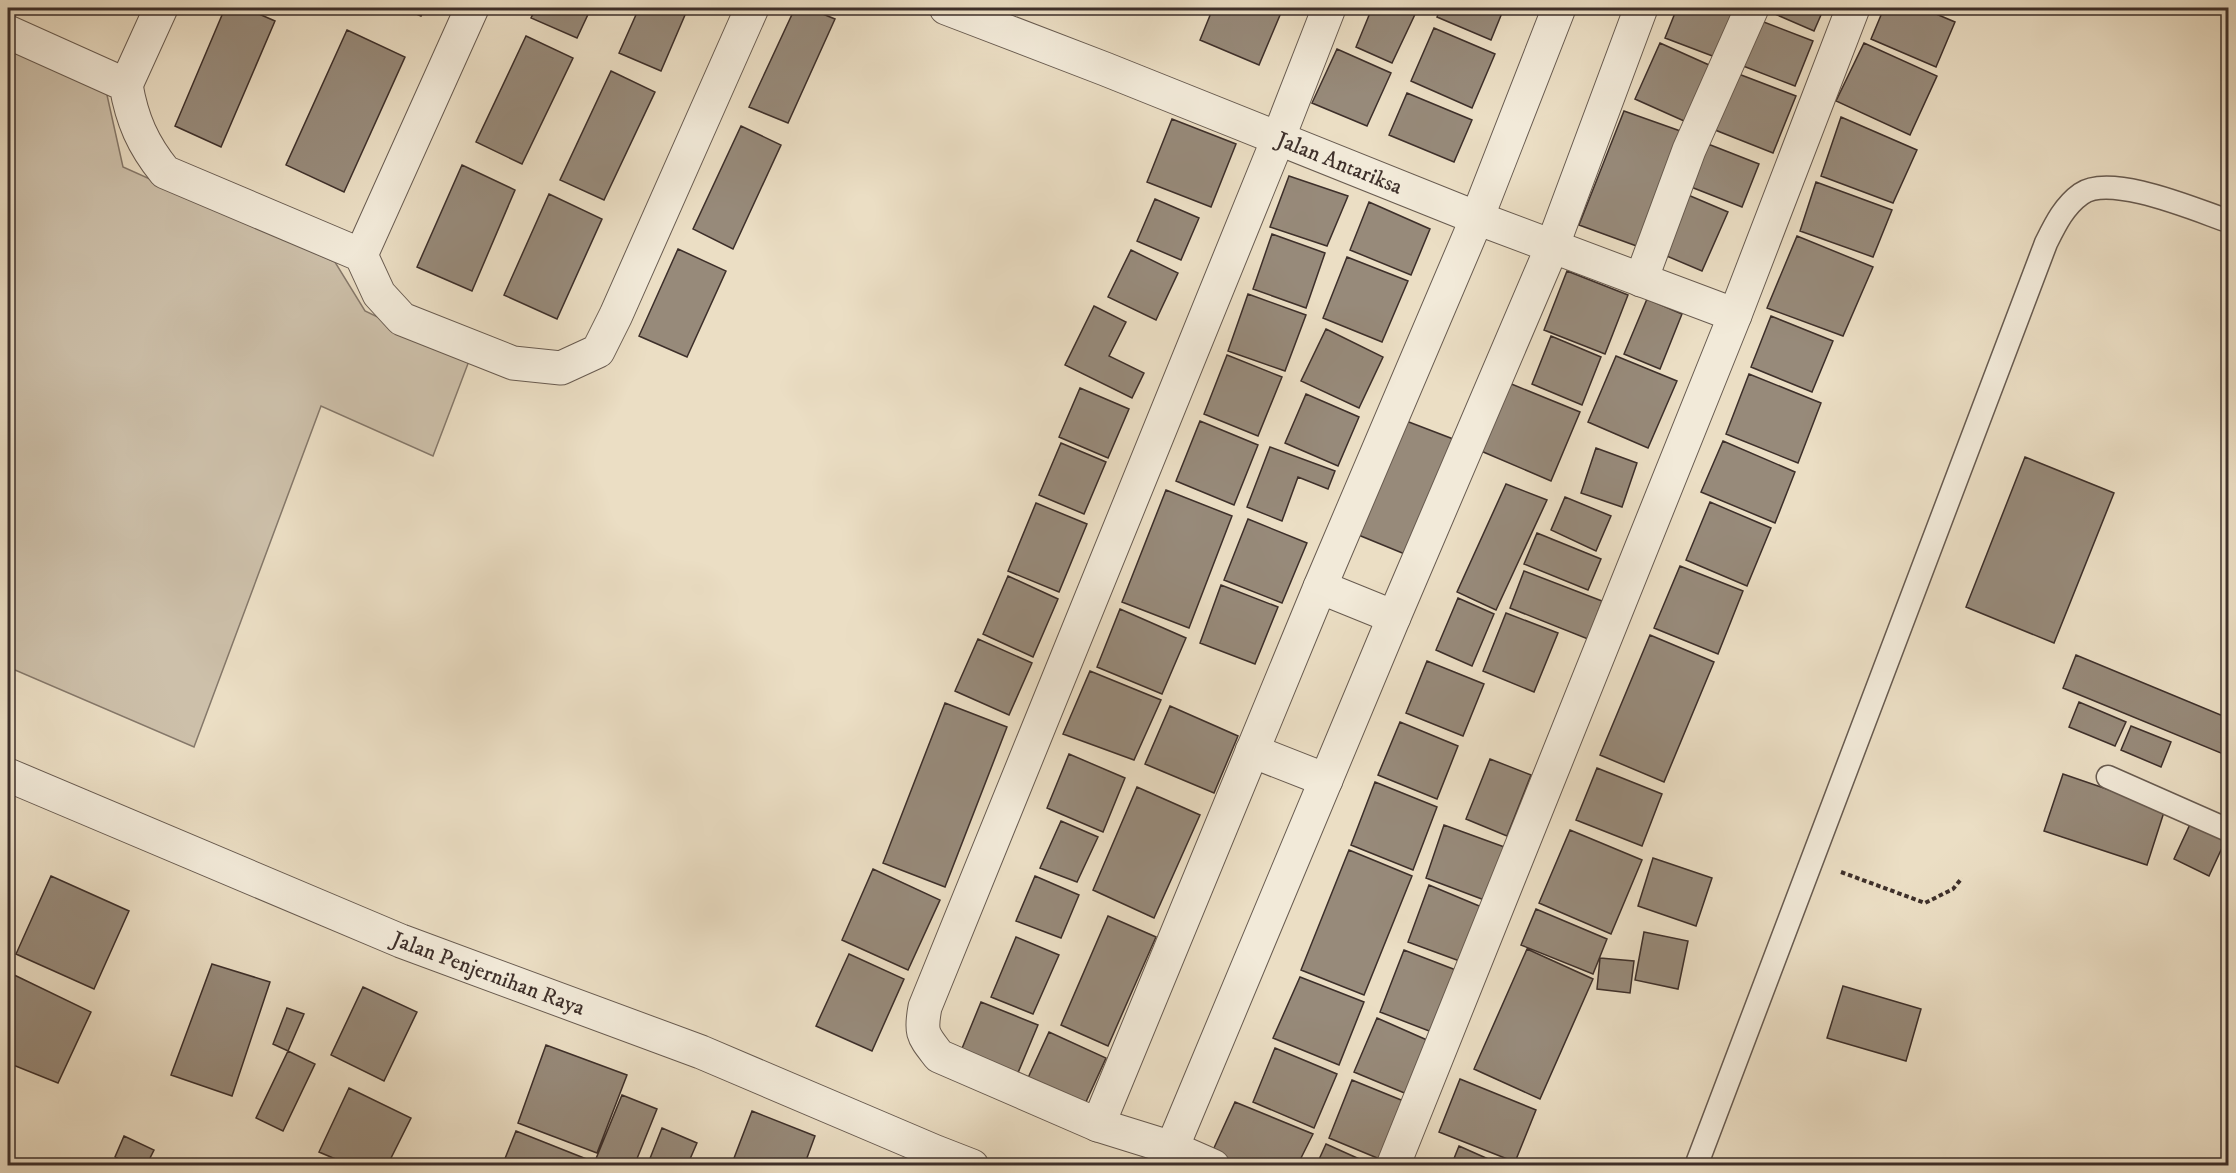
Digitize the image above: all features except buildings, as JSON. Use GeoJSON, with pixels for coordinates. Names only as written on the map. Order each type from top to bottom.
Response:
{"type":"FeatureCollection","features":[{"type":"Feature","properties":{"kind":"street"},"geometry":{"type":"LineString","coordinates":[[161,8],[126,85],[131,111],[148,151],[165,172],[361,255],[379,294],[402,319],[513,363],[561,368],[597,351],[616,315],[752,8]]}},
{"type":"Feature","properties":{"kind":"street"},"geometry":{"type":"LineString","coordinates":[[361,255],[472,8]]}},
{"type":"Feature","properties":{"kind":"street","name":"Jalan Antariksa"},"geometry":{"type":"LineString","coordinates":[[946,8],[1477,218],[1735,315]]}},
{"type":"Feature","properties":{"kind":"street"},"geometry":{"type":"LineString","coordinates":[[1214,1166],[1172,1148],[1098,1125],[939,1056],[921,1027],[925,1006],[1278,139],[1329,8]]}},
{"type":"Feature","properties":{"kind":"street"},"geometry":{"type":"LineString","coordinates":[[1098,1125],[1320,588],[1477,218],[1559,8]]}},
{"type":"Feature","properties":{"kind":"street"},"geometry":{"type":"LineString","coordinates":[[1172,1148],[1552,247],[1641,8]]}},
{"type":"Feature","properties":{"kind":"street"},"geometry":{"type":"LineString","coordinates":[[1641,280],[1689,150],[1752,8]]}},
{"type":"Feature","properties":{"kind":"street"},"geometry":{"type":"LineString","coordinates":[[1393,1166],[1735,315],[1853,8]]}},
{"type":"Feature","properties":{"kind":"street"},"geometry":{"type":"LineString","coordinates":[[8,32],[126,85]]}},
{"type":"Feature","properties":{"kind":"street"},"geometry":{"type":"LineString","coordinates":[[1320,588],[1394,617]]}},
{"type":"Feature","properties":{"kind":"street"},"geometry":{"type":"LineString","coordinates":[[1252,751],[1326,780]]}},
{"type":"Feature","properties":{"kind":"street","name":"Jalan Penjernihan Raya"},"geometry":{"type":"LineString","coordinates":[[8,775],[401,941],[701,1052],[933,1159],[972,1166]]}},
{"type":"Feature","properties":{"kind":"lane"},"geometry":{"type":"LineString","coordinates":[[1696,1166],[2046,243],[2064,209],[2082,193],[2101,187],[2137,191],[2229,221]]}},
{"type":"Feature","properties":{"kind":"lane"},"geometry":{"type":"LineString","coordinates":[[2108,777],[2229,830]]}},
{"type":"Feature","properties":{"kind":"path"},"geometry":{"type":"LineString","coordinates":[[1812,861],[1925,903],[1953,889],[1962,878]]}},
{"type":"Feature","properties":{"kind":"shaded area"},"geometry":{"type":"Polygon","coordinates":[[[8,41],[105,86],[123,167],[335,262],[365,311],[469,361],[433,456],[321,406],[194,747],[8,667],[8,41]]]}}]}
